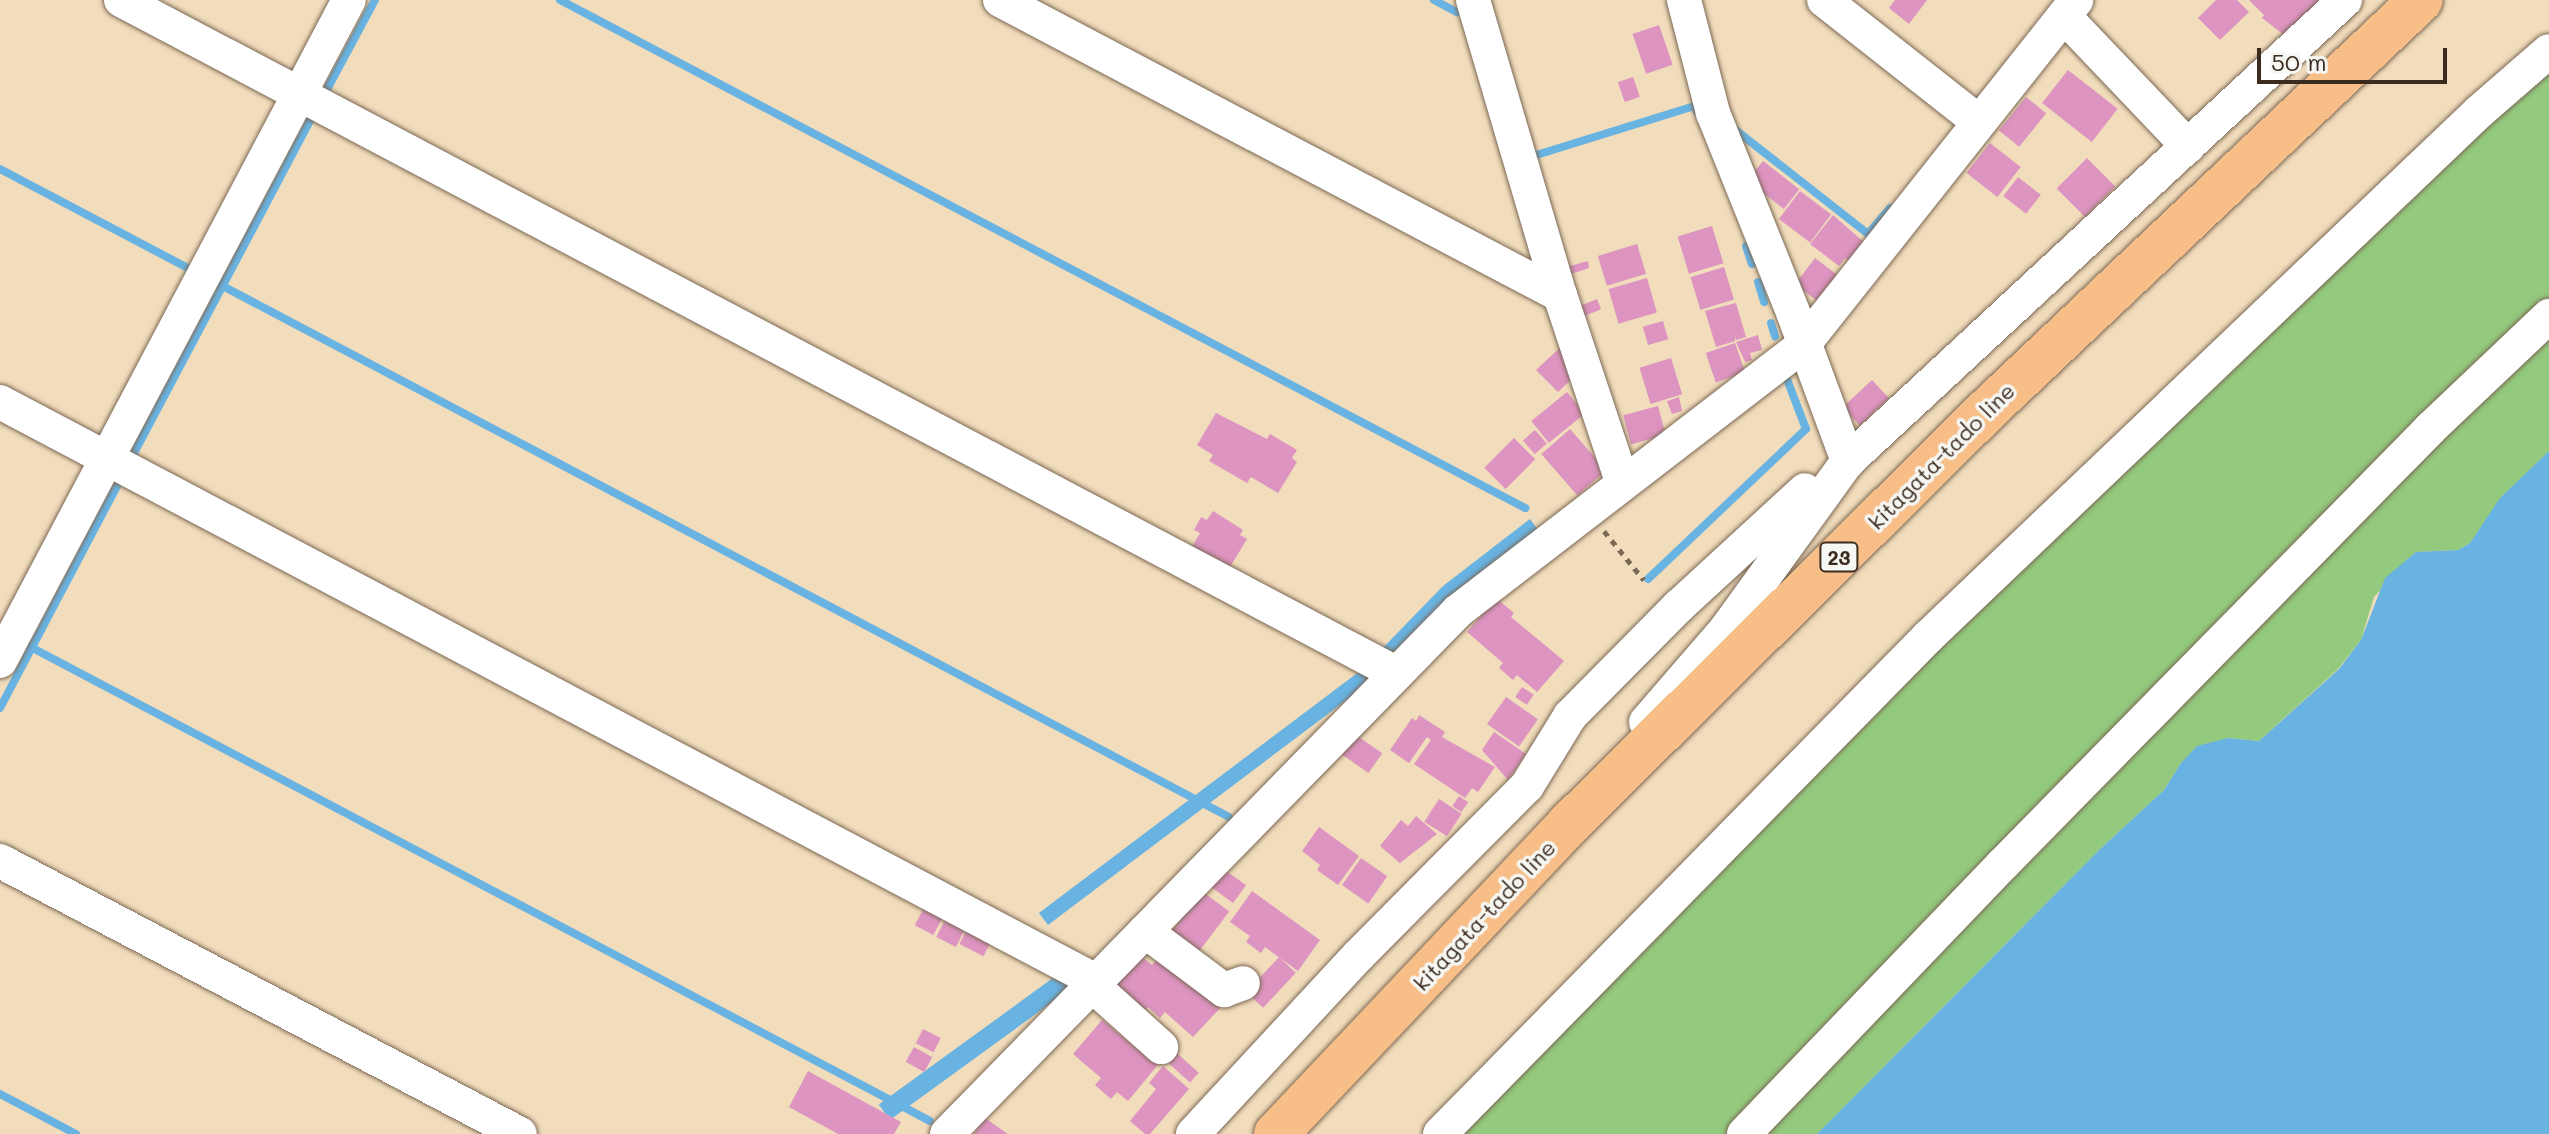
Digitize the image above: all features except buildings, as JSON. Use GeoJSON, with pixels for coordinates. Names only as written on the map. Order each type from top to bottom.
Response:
{"type":"FeatureCollection","features":[{"type":"Feature","properties":{"kind":"main road","name":"kitagata-tado line"},"geometry":{"type":"LineString","coordinates":[[1276,1134],[1568,825],[1998,400],[2421,0]]}},
{"type":"Feature","properties":{"kind":"street"},"geometry":{"type":"LineString","coordinates":[[121,0],[1396,673]]}},
{"type":"Feature","properties":{"kind":"street"},"geometry":{"type":"LineString","coordinates":[[0,661],[349,0]]}},
{"type":"Feature","properties":{"kind":"street"},"geometry":{"type":"LineString","coordinates":[[1000,0],[1560,295]]}},
{"type":"Feature","properties":{"kind":"street"},"geometry":{"type":"LineString","coordinates":[[1473,0],[1560,295],[1622,481]]}},
{"type":"Feature","properties":{"kind":"street"},"geometry":{"type":"LineString","coordinates":[[1684,0],[1713,113],[1794,315],[1848,461]]}},
{"type":"Feature","properties":{"kind":"street"},"geometry":{"type":"LineString","coordinates":[[1824,0],[1979,122]]}},
{"type":"Feature","properties":{"kind":"street"},"geometry":{"type":"LineString","coordinates":[[1568,825],[1616,756],[1727,628],[1749,593],[1848,461],[2345,0]]}},
{"type":"Feature","properties":{"kind":"street"},"geometry":{"type":"LineString","coordinates":[[947,1134],[1458,611],[1622,481],[1803,345],[2070,8],[2188,146]]}},
{"type":"Feature","properties":{"kind":"street"},"geometry":{"type":"LineString","coordinates":[[1440,1134],[1928,637],[2480,111],[2549,51]]}},
{"type":"Feature","properties":{"kind":"street"},"geometry":{"type":"LineString","coordinates":[[1744,1134],[2003,864],[2431,428],[2549,316]]}},
{"type":"Feature","properties":{"kind":"street"},"geometry":{"type":"LineString","coordinates":[[0,402],[1094,983],[1161,1047]]}},
{"type":"Feature","properties":{"kind":"street"},"geometry":{"type":"LineString","coordinates":[[1193,1134],[1358,956],[1527,786],[1570,716],[1679,606],[1819,476],[1848,461]]}},
{"type":"Feature","properties":{"kind":"street"},"geometry":{"type":"LineString","coordinates":[[0,861],[520,1134]]}},
{"type":"Feature","properties":{"kind":"street"},"geometry":{"type":"LineString","coordinates":[[1145,931],[1224,990],[1243,983]]}},
{"type":"Feature","properties":{"kind":"path"},"geometry":{"type":"LineString","coordinates":[[1587,510],[1644,580]]}},
{"type":"Feature","properties":{"kind":"green space"},"geometry":{"type":"Polygon","coordinates":[[[2549,66],[2549,304],[1734,1134],[1456,1134],[1931,644],[2549,66]]]}},
{"type":"Feature","properties":{"kind":"green space"},"geometry":{"type":"Polygon","coordinates":[[[2549,331],[2549,451],[2501,498],[2470,543],[2458,550],[2416,552],[2374,597],[2361,640],[2338,669],[2259,741],[2227,738],[2181,763],[2164,790],[2099,850],[1817,1134],[1756,1134],[2549,331]]]}},
{"type":"Feature","properties":{"kind":"water"},"geometry":{"type":"Polygon","coordinates":[[[2549,451],[2549,1134],[1817,1134],[2099,850],[2164,790],[2181,763],[2197,746],[2228,738],[2259,741],[2339,669],[2361,640],[2385,578],[2416,552],[2458,550],[2470,543],[2500,498],[2549,451]]]}},
{"type":"Feature","properties":{"kind":"water"},"geometry":{"type":"Polygon","coordinates":[[[1530,519],[1538,530],[1390,661],[1377,654],[1443,586],[1530,519]]]}},
{"type":"Feature","properties":{"kind":"water"},"geometry":{"type":"Polygon","coordinates":[[[1364,668],[1373,680],[1048,925],[1039,913],[1364,668]]]}},
{"type":"Feature","properties":{"kind":"water"},"geometry":{"type":"Polygon","coordinates":[[[1064,970],[1075,985],[890,1120],[879,1105],[1064,970]]]}},
{"type":"Feature","properties":{"kind":"waterway"},"geometry":{"type":"LineString","coordinates":[[324,95],[375,0]]}},
{"type":"Feature","properties":{"kind":"waterway"},"geometry":{"type":"LineString","coordinates":[[560,0],[1525,508]]}},
{"type":"Feature","properties":{"kind":"waterway"},"geometry":{"type":"LineString","coordinates":[[1434,0],[1457,12]]}},
{"type":"Feature","properties":{"kind":"waterway"},"geometry":{"type":"LineString","coordinates":[[1531,150],[1533,156],[1695,106],[1697,112]]}},
{"type":"Feature","properties":{"kind":"waterway"},"geometry":{"type":"LineString","coordinates":[[132,457],[314,113]]}},
{"type":"Feature","properties":{"kind":"waterway"},"geometry":{"type":"LineString","coordinates":[[1733,128],[1868,234],[1890,208]]}},
{"type":"Feature","properties":{"kind":"waterway"},"geometry":{"type":"LineString","coordinates":[[0,169],[190,269]]}},
{"type":"Feature","properties":{"kind":"waterway"},"geometry":{"type":"LineString","coordinates":[[1746,246],[1752,264]]}},
{"type":"Feature","properties":{"kind":"waterway"},"geometry":{"type":"LineString","coordinates":[[215,282],[1229,817]]}},
{"type":"Feature","properties":{"kind":"waterway"},"geometry":{"type":"LineString","coordinates":[[1758,282],[1764,302]]}},
{"type":"Feature","properties":{"kind":"waterway"},"geometry":{"type":"LineString","coordinates":[[1771,323],[1775,336]]}},
{"type":"Feature","properties":{"kind":"waterway"},"geometry":{"type":"LineString","coordinates":[[1648,579],[1806,429],[1785,374]]}},
{"type":"Feature","properties":{"kind":"waterway"},"geometry":{"type":"LineString","coordinates":[[0,708],[122,477]]}},
{"type":"Feature","properties":{"kind":"waterway"},"geometry":{"type":"LineString","coordinates":[[23,643],[930,1121]]}},
{"type":"Feature","properties":{"kind":"waterway"},"geometry":{"type":"LineString","coordinates":[[0,1094],[76,1134]]}}]}
